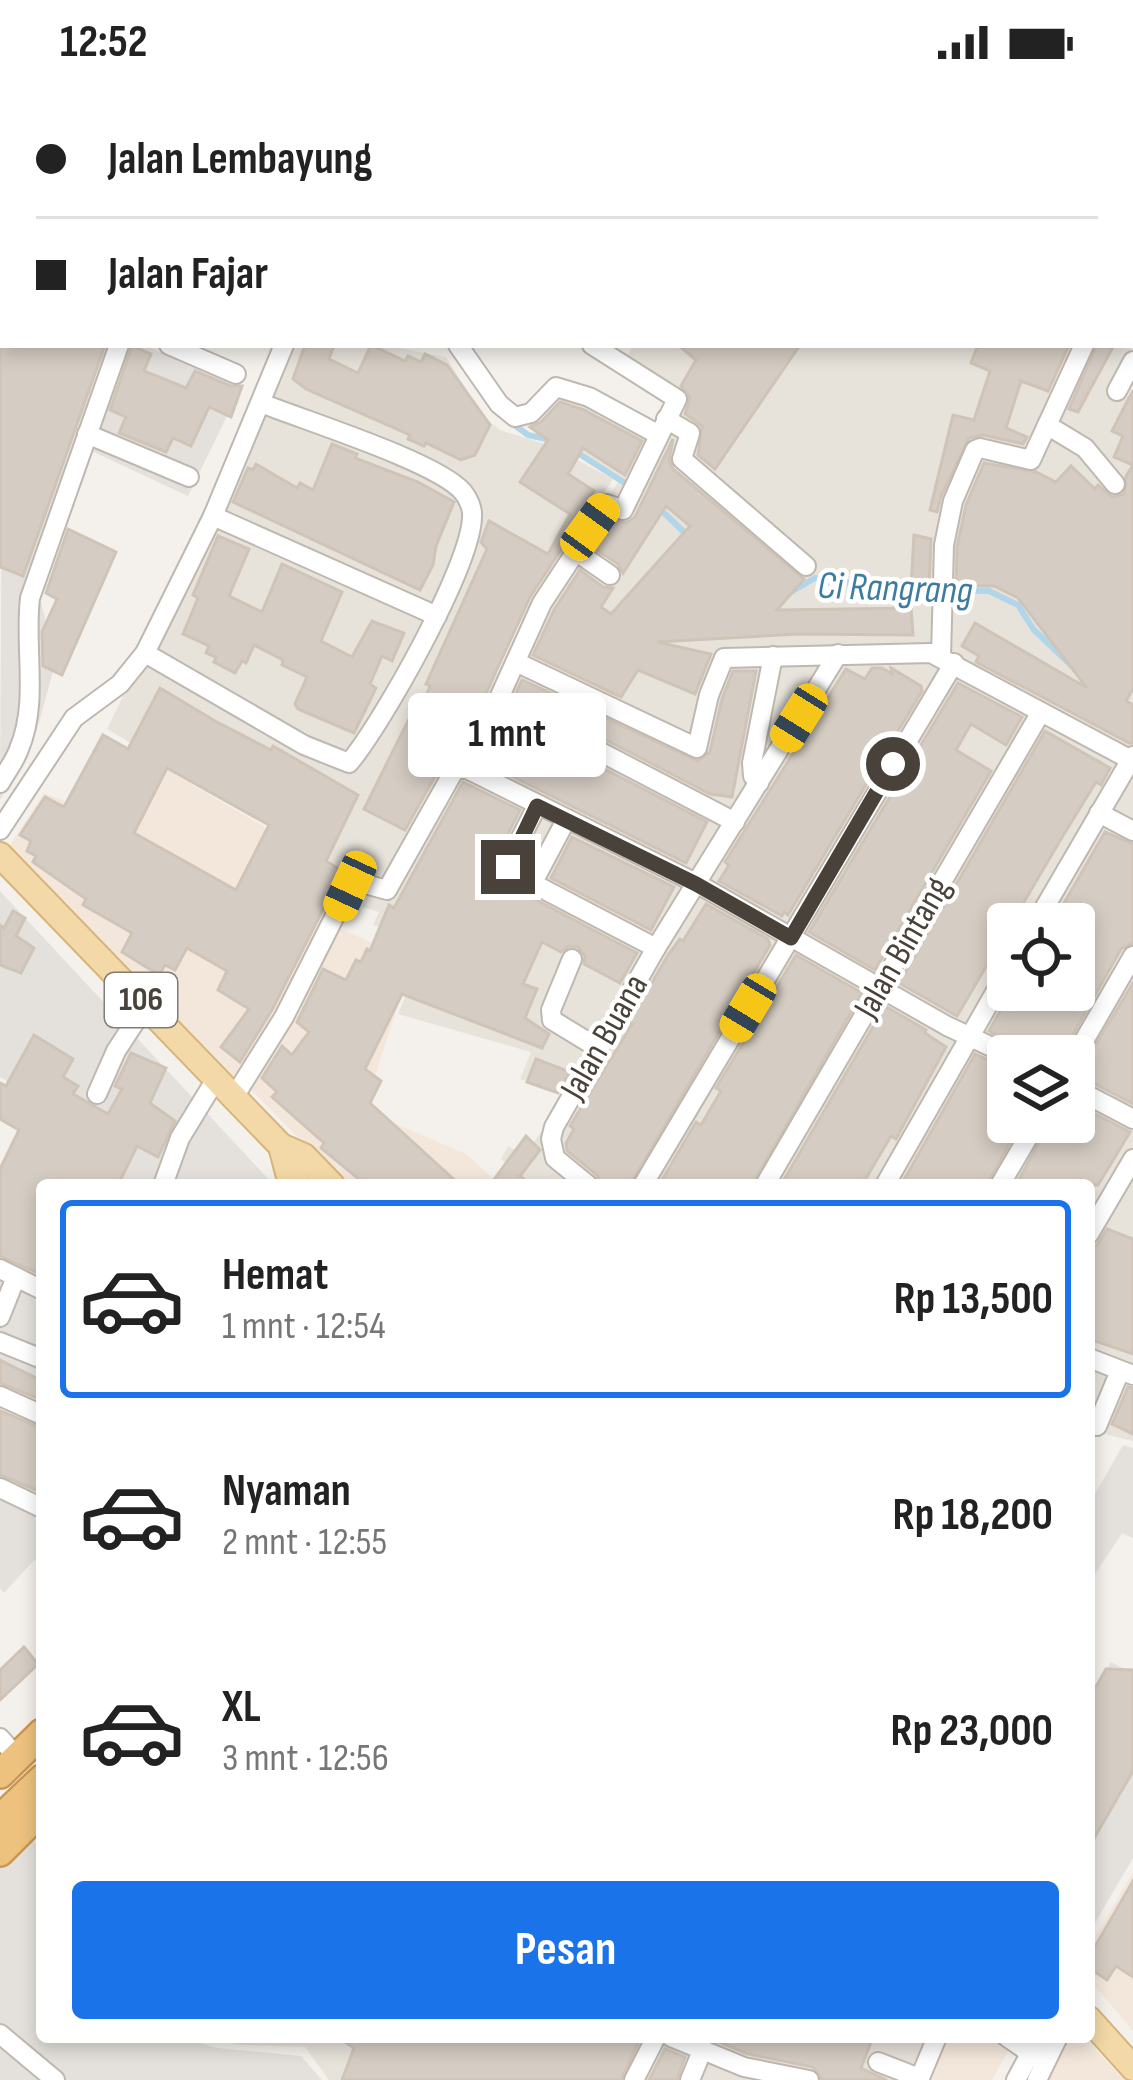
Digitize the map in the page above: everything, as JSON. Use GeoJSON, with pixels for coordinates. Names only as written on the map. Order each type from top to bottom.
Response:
{"type":"FeatureCollection","features":[{"type":"Feature","properties":{"kind":"highway"},"geometry":{"type":"LineString","coordinates":[[0,1799],[11,1754],[36,1737]]}},
{"type":"Feature","properties":{"kind":"highway"},"geometry":{"type":"LineString","coordinates":[[0,1819],[36,1785]]}},
{"type":"Feature","properties":{"kind":"highway"},"geometry":{"type":"LineString","coordinates":[[0,1852],[36,1816]]}},
{"type":"Feature","properties":{"kind":"main road","name":"106"},"geometry":{"type":"LineString","coordinates":[[4,868],[146,1005],[281,1146],[304,1156],[326,1179]]}},
{"type":"Feature","properties":{"kind":"main road","name":"106"},"geometry":{"type":"LineString","coordinates":[[281,1146],[293,1179]]}},
{"type":"Feature","properties":{"kind":"main road"},"geometry":{"type":"LineString","coordinates":[[1095,2026],[1133,2068]]}},
{"type":"Feature","properties":{"kind":"street"},"geometry":{"type":"LineString","coordinates":[[0,782],[20,748],[32,688],[26,633],[30,598],[117,348]]}},
{"type":"Feature","properties":{"kind":"street"},"geometry":{"type":"LineString","coordinates":[[176,348],[236,374]]}},
{"type":"Feature","properties":{"kind":"street"},"geometry":{"type":"LineString","coordinates":[[0,830],[74,718],[120,684],[145,653],[213,516],[283,348]]}},
{"type":"Feature","properties":{"kind":"street"},"geometry":{"type":"LineString","coordinates":[[460,348],[499,404],[515,417],[531,413],[556,387],[689,433],[682,459],[806,566]]}},
{"type":"Feature","properties":{"kind":"street"},"geometry":{"type":"LineString","coordinates":[[466,769],[542,604],[607,504],[623,510],[676,398],[597,348]]}},
{"type":"Feature","properties":{"kind":"street"},"geometry":{"type":"LineString","coordinates":[[647,1179],[791,938],[948,660],[942,600],[949,515],[977,448],[1030,460],[1083,348]]}},
{"type":"Feature","properties":{"kind":"street"},"geometry":{"type":"LineString","coordinates":[[1117,391],[1133,361]]}},
{"type":"Feature","properties":{"kind":"street"},"geometry":{"type":"LineString","coordinates":[[145,653],[304,746],[349,763],[456,575],[473,514],[463,492],[433,470],[261,403]]}},
{"type":"Feature","properties":{"kind":"street"},"geometry":{"type":"LineString","coordinates":[[1047,425],[1085,448],[1115,484]]}},
{"type":"Feature","properties":{"kind":"street"},"geometry":{"type":"LineString","coordinates":[[87,434],[189,477]]}},
{"type":"Feature","properties":{"kind":"street"},"geometry":{"type":"LineString","coordinates":[[213,516],[436,616]]}},
{"type":"Feature","properties":{"kind":"street"},"geometry":{"type":"LineString","coordinates":[[574,550],[610,575]]}},
{"type":"Feature","properties":{"kind":"street"},"geometry":{"type":"LineString","coordinates":[[516,662],[698,748],[722,659],[921,652],[948,660],[1132,758],[1047,903]]}},
{"type":"Feature","properties":{"kind":"street","name":"Jalan Buana"},"geometry":{"type":"LineString","coordinates":[[581,1179],[555,1158],[554,1127],[656,948],[838,654]]}},
{"type":"Feature","properties":{"kind":"street"},"geometry":{"type":"LineString","coordinates":[[759,783],[752,763],[773,656]]}},
{"type":"Feature","properties":{"kind":"street"},"geometry":{"type":"LineString","coordinates":[[501,700],[735,822]]}},
{"type":"Feature","properties":{"kind":"street","name":"Jalan Bintang"},"geometry":{"type":"LineString","coordinates":[[768,1179],[1041,712]]}},
{"type":"Feature","properties":{"kind":"street"},"geometry":{"type":"LineString","coordinates":[[165,1179],[180,1138],[284,1016],[350,886],[358,882],[387,890],[455,769],[466,769],[696,884],[987,1044]]}},
{"type":"Feature","properties":{"kind":"street"},"geometry":{"type":"LineString","coordinates":[[537,806],[508,867],[656,948]]}},
{"type":"Feature","properties":{"kind":"street"},"geometry":{"type":"LineString","coordinates":[[1100,813],[1133,831]]}},
{"type":"Feature","properties":{"kind":"street"},"geometry":{"type":"LineString","coordinates":[[532,884],[566,820]]}},
{"type":"Feature","properties":{"kind":"street"},"geometry":{"type":"LineString","coordinates":[[1087,1035],[1133,956]]}},
{"type":"Feature","properties":{"kind":"street"},"geometry":{"type":"LineString","coordinates":[[572,959],[551,1010],[552,1020],[598,1048]]}},
{"type":"Feature","properties":{"kind":"street"},"geometry":{"type":"LineString","coordinates":[[98,1094],[116,1051],[146,1005]]}},
{"type":"Feature","properties":{"kind":"street"},"geometry":{"type":"LineString","coordinates":[[888,1179],[987,1006]]}},
{"type":"Feature","properties":{"kind":"street"},"geometry":{"type":"LineString","coordinates":[[1095,1099],[1133,1119]]}},
{"type":"Feature","properties":{"kind":"street"},"geometry":{"type":"LineString","coordinates":[[1004,1179],[1025,1143]]}},
{"type":"Feature","properties":{"kind":"street"},"geometry":{"type":"LineString","coordinates":[[1095,1224],[1133,1159]]}},
{"type":"Feature","properties":{"kind":"street"},"geometry":{"type":"LineString","coordinates":[[0,1317],[8,1273],[36,1287]]}},
{"type":"Feature","properties":{"kind":"street"},"geometry":{"type":"LineString","coordinates":[[0,1342],[36,1357]]}},
{"type":"Feature","properties":{"kind":"street"},"geometry":{"type":"LineString","coordinates":[[1095,1360],[1126,1373],[1096,1426]]}},
{"type":"Feature","properties":{"kind":"street"},"geometry":{"type":"LineString","coordinates":[[0,1396],[36,1412]]}},
{"type":"Feature","properties":{"kind":"street"},"geometry":{"type":"LineString","coordinates":[[0,1488],[36,1505]]}},
{"type":"Feature","properties":{"kind":"street"},"geometry":{"type":"LineString","coordinates":[[0,2034],[55,2080]]}},
{"type":"Feature","properties":{"kind":"street"},"geometry":{"type":"LineString","coordinates":[[634,2080],[653,2043]]}},
{"type":"Feature","properties":{"kind":"street"},"geometry":{"type":"LineString","coordinates":[[684,2043],[744,2067],[809,2080]]}},
{"type":"Feature","properties":{"kind":"street"},"geometry":{"type":"LineString","coordinates":[[878,2062],[919,2079],[934,2043]]}},
{"type":"Feature","properties":{"kind":"street"},"geometry":{"type":"LineString","coordinates":[[691,2080],[702,2051]]}},
{"type":"Feature","properties":{"kind":"street"},"geometry":{"type":"LineString","coordinates":[[1016,2080],[1037,2058]]}},
{"type":"Feature","properties":{"kind":"shaded area"},"geometry":{"type":"Polygon","coordinates":[[[2,348],[151,348],[241,387],[188,496],[85,448],[36,584],[56,660],[38,726],[0,800],[2,348]]]}},
{"type":"Feature","properties":{"kind":"shaded area"},"geometry":{"type":"Polygon","coordinates":[[[293,348],[399,348],[446,357],[483,416],[500,430],[551,446],[613,479],[511,637],[386,884],[379,883],[388,888],[516,637],[620,479],[526,424],[551,384],[650,432],[674,405],[623,364],[631,348],[1131,348],[1133,384],[1125,394],[1133,400],[1133,492],[1125,505],[1133,512],[1133,1441],[1095,1432],[1095,1179],[525,1179],[501,1159],[508,1146],[524,1155],[569,1095],[520,1079],[531,1052],[398,1014],[421,959],[395,945],[400,933],[373,925],[379,912],[362,907],[374,881],[358,878],[107,729],[293,348]]]}},
{"type":"Feature","properties":{"kind":"shaded area"},"geometry":{"type":"Polygon","coordinates":[[[102,732],[350,877],[236,1081],[10,845],[44,793],[68,802],[102,732]]]}},
{"type":"Feature","properties":{"kind":"shaded area"},"geometry":{"type":"Polygon","coordinates":[[[0,891],[268,1179],[81,1179],[67,1116],[0,1077],[0,891]]]}},
{"type":"Feature","properties":{"kind":"shaded area"},"geometry":{"type":"Polygon","coordinates":[[[335,926],[412,961],[364,1110],[466,1154],[493,1179],[339,1179],[244,1083],[335,926]]]}},
{"type":"Feature","properties":{"kind":"shaded area"},"geometry":{"type":"Polygon","coordinates":[[[0,1175],[36,1184],[36,1561],[4,1593],[0,1588],[0,1175]]]}},
{"type":"Feature","properties":{"kind":"shaded area"},"geometry":{"type":"Polygon","coordinates":[[[1123,1445],[1133,1448],[1133,1538],[1122,1533],[1095,1574],[1095,1494],[1123,1445]]]}},
{"type":"Feature","properties":{"kind":"shaded area"},"geometry":{"type":"Polygon","coordinates":[[[1111,1662],[1133,1673],[1133,1858],[1095,1923],[1095,1691],[1111,1662]]]}},
{"type":"Feature","properties":{"kind":"shaded area"},"geometry":{"type":"Polygon","coordinates":[[[32,1840],[36,1842],[36,2043],[201,2043],[301,2056],[322,2080],[0,2080],[0,1867],[32,1840]]]}},
{"type":"Feature","properties":{"kind":"shaded area"},"geometry":{"type":"Polygon","coordinates":[[[1133,1872],[1133,2031],[1095,1986],[1095,1937],[1133,1872]]]}},
{"type":"Feature","properties":{"kind":"shaded area"},"geometry":{"type":"Polygon","coordinates":[[[230,2043],[925,2043],[911,2080],[329,2080],[305,2047],[230,2043]]]}},
{"type":"Feature","properties":{"kind":"shaded area"},"geometry":{"type":"Polygon","coordinates":[[[930,2043],[1013,2043],[992,2080],[915,2080],[930,2043]]]}},
{"type":"Feature","properties":{"kind":"shaded area"},"geometry":{"type":"Polygon","coordinates":[[[1066,2043],[1090,2043],[1124,2080],[1046,2080],[1066,2043]]]}},
{"type":"Feature","properties":{"kind":"building"},"geometry":{"type":"Polygon","coordinates":[[[0,348],[104,348],[23,576],[0,567],[0,348]]]}},
{"type":"Feature","properties":{"kind":"building"},"geometry":{"type":"Polygon","coordinates":[[[131,348],[151,354],[144,371],[186,388],[195,371],[242,386],[231,417],[209,407],[191,446],[173,438],[166,452],[119,433],[126,417],[110,410],[131,348]]]}},
{"type":"Feature","properties":{"kind":"building"},"geometry":{"type":"Polygon","coordinates":[[[304,348],[333,348],[329,359],[358,373],[370,348],[405,361],[408,356],[421,362],[425,354],[447,365],[490,425],[475,455],[461,460],[408,439],[410,435],[293,379],[304,348]]]}},
{"type":"Feature","properties":{"kind":"building"},"geometry":{"type":"Polygon","coordinates":[[[682,348],[798,348],[715,469],[698,455],[702,426],[685,414],[690,397],[681,386],[696,360],[682,348]]]}},
{"type":"Feature","properties":{"kind":"building"},"geometry":{"type":"Polygon","coordinates":[[[977,348],[1068,348],[1048,391],[1021,381],[1006,428],[1027,437],[1023,444],[983,435],[969,438],[937,512],[930,510],[953,415],[974,420],[990,371],[971,363],[977,348]]]}},
{"type":"Feature","properties":{"kind":"building"},"geometry":{"type":"Polygon","coordinates":[[[1096,348],[1112,348],[1078,412],[1069,409],[1096,348]]]}},
{"type":"Feature","properties":{"kind":"building"},"geometry":{"type":"Polygon","coordinates":[[[1133,390],[1133,465],[1114,457],[1123,436],[1112,431],[1133,390]]]}},
{"type":"Feature","properties":{"kind":"building"},"geometry":{"type":"Polygon","coordinates":[[[560,402],[642,441],[625,475],[583,448],[568,474],[594,491],[595,498],[530,597],[458,755],[443,762],[405,830],[364,809],[408,721],[412,724],[427,694],[430,686],[426,684],[487,549],[481,542],[489,521],[548,554],[570,514],[520,482],[548,440],[530,427],[560,402]]]}},
{"type":"Feature","properties":{"kind":"building"},"geometry":{"type":"Polygon","coordinates":[[[673,439],[669,461],[673,469],[804,579],[777,610],[911,608],[913,635],[797,634],[657,642],[711,654],[695,694],[638,670],[621,697],[533,655],[580,570],[603,587],[613,588],[601,607],[611,614],[690,526],[666,506],[623,573],[594,548],[612,520],[626,523],[635,517],[673,439]]]}},
{"type":"Feature","properties":{"kind":"building"},"geometry":{"type":"Polygon","coordinates":[[[332,444],[454,502],[420,590],[233,502],[248,468],[253,470],[256,464],[297,488],[300,483],[313,490],[332,444]]]}},
{"type":"Feature","properties":{"kind":"building"},"geometry":{"type":"Polygon","coordinates":[[[984,463],[1036,472],[1056,482],[1071,466],[1095,489],[1098,485],[1112,497],[1124,494],[1133,465],[1133,689],[1126,701],[1133,705],[1133,743],[1129,743],[976,662],[979,656],[962,646],[975,623],[1087,688],[1018,598],[994,586],[956,586],[957,547],[966,505],[984,463]]]}},
{"type":"Feature","properties":{"kind":"building"},"geometry":{"type":"Polygon","coordinates":[[[68,529],[116,552],[62,675],[43,666],[42,632],[57,599],[46,593],[68,529]]]}},
{"type":"Feature","properties":{"kind":"building"},"geometry":{"type":"Polygon","coordinates":[[[914,535],[931,539],[929,587],[911,588],[914,535]]]}},
{"type":"Feature","properties":{"kind":"building"},"geometry":{"type":"Polygon","coordinates":[[[218,536],[249,549],[229,596],[262,612],[282,564],[342,592],[321,641],[352,657],[372,621],[404,633],[392,661],[382,656],[370,684],[376,688],[354,733],[298,709],[295,704],[307,677],[282,665],[283,660],[254,645],[235,673],[214,662],[216,657],[206,653],[209,646],[183,634],[198,598],[193,595],[218,536]]]}},
{"type":"Feature","properties":{"kind":"building"},"geometry":{"type":"Polygon","coordinates":[[[872,668],[892,674],[891,668],[922,691],[788,915],[784,912],[782,916],[719,881],[729,865],[725,862],[846,669],[865,679],[872,668]]]}},
{"type":"Feature","properties":{"kind":"building"},"geometry":{"type":"Polygon","coordinates":[[[733,671],[756,671],[732,797],[710,794],[516,693],[522,680],[698,761],[710,752],[733,671]]]}},
{"type":"Feature","properties":{"kind":"building"},"geometry":{"type":"Polygon","coordinates":[[[958,683],[1022,717],[1006,745],[971,724],[956,750],[991,771],[875,970],[809,932],[958,683]]]}},
{"type":"Feature","properties":{"kind":"building"},"geometry":{"type":"Polygon","coordinates":[[[160,688],[358,795],[326,861],[346,873],[240,1062],[221,1047],[249,1009],[218,990],[227,971],[187,948],[175,970],[165,965],[159,975],[122,952],[132,933],[83,905],[86,899],[33,862],[36,856],[27,851],[31,841],[20,835],[45,797],[64,807],[103,735],[128,749],[160,688]],[[167,768],[134,833],[236,890],[269,825],[167,768]]]}},
{"type":"Feature","properties":{"kind":"building"},"geometry":{"type":"Polygon","coordinates":[[[510,720],[707,822],[686,863],[485,763],[500,728],[505,730],[510,720]]]}},
{"type":"Feature","properties":{"kind":"building"},"geometry":{"type":"Polygon","coordinates":[[[1045,731],[1110,768],[1101,785],[1096,782],[1023,903],[987,903],[987,965],[957,1016],[899,983],[1045,731]]]}},
{"type":"Feature","properties":{"kind":"building"},"geometry":{"type":"Polygon","coordinates":[[[463,782],[520,810],[497,856],[496,879],[637,953],[620,983],[584,964],[585,956],[578,947],[561,952],[542,942],[523,984],[537,989],[525,1018],[549,1034],[542,1048],[402,994],[365,1069],[381,1081],[370,1103],[453,1179],[359,1179],[272,1097],[277,1092],[262,1078],[282,1046],[292,1055],[309,1032],[297,1022],[323,969],[346,980],[356,960],[361,962],[370,951],[389,905],[394,908],[463,782]]]}},
{"type":"Feature","properties":{"kind":"building"},"geometry":{"type":"Polygon","coordinates":[[[1105,832],[1133,844],[1133,943],[1121,949],[1095,995],[1095,903],[1064,903],[1105,832]]]}},
{"type":"Feature","properties":{"kind":"building"},"geometry":{"type":"Polygon","coordinates":[[[572,837],[674,887],[651,930],[551,878],[572,837]]]}},
{"type":"Feature","properties":{"kind":"building"},"geometry":{"type":"Polygon","coordinates":[[[706,904],[768,939],[770,945],[634,1179],[599,1179],[567,1151],[574,1129],[570,1126],[668,955],[683,941],[706,904]]]}},
{"type":"Feature","properties":{"kind":"building"},"geometry":{"type":"Polygon","coordinates":[[[13,911],[25,918],[16,936],[34,948],[21,973],[0,965],[0,925],[4,928],[13,911]]]}},
{"type":"Feature","properties":{"kind":"building"},"geometry":{"type":"Polygon","coordinates":[[[796,955],[862,993],[755,1179],[663,1179],[696,1122],[701,1125],[721,1091],[716,1088],[796,955]]]}},
{"type":"Feature","properties":{"kind":"building"},"geometry":{"type":"Polygon","coordinates":[[[1133,983],[1133,1104],[1095,1084],[1095,1046],[1133,983]]]}},
{"type":"Feature","properties":{"kind":"building"},"geometry":{"type":"Polygon","coordinates":[[[885,1006],[946,1047],[896,1139],[891,1136],[866,1179],[784,1179],[885,1006]]]}},
{"type":"Feature","properties":{"kind":"building"},"geometry":{"type":"Polygon","coordinates":[[[1000,1011],[1086,1011],[1073,1035],[996,1035],[989,1031],[1000,1011]]]}},
{"type":"Feature","properties":{"kind":"building"},"geometry":{"type":"Polygon","coordinates":[[[34,1035],[73,1059],[63,1077],[78,1086],[73,1094],[108,1114],[122,1089],[115,1086],[131,1053],[166,1068],[150,1103],[175,1121],[158,1157],[137,1146],[121,1179],[36,1179],[36,1272],[0,1256],[0,1169],[19,1130],[0,1119],[0,1083],[6,1086],[34,1035]]]}},
{"type":"Feature","properties":{"kind":"building"},"geometry":{"type":"Polygon","coordinates":[[[975,1054],[987,1059],[987,1143],[1010,1143],[990,1179],[904,1179],[975,1054]]]}},
{"type":"Feature","properties":{"kind":"building"},"geometry":{"type":"Polygon","coordinates":[[[536,1059],[570,1072],[558,1093],[527,1082],[536,1059]]]}},
{"type":"Feature","properties":{"kind":"building"},"geometry":{"type":"Polygon","coordinates":[[[1095,1114],[1130,1132],[1098,1185],[1095,1179],[1019,1179],[1039,1143],[1095,1143],[1095,1114]]]}},
{"type":"Feature","properties":{"kind":"building"},"geometry":{"type":"Polygon","coordinates":[[[526,1136],[540,1150],[520,1176],[524,1179],[494,1179],[526,1136]]]}},
{"type":"Feature","properties":{"kind":"building"},"geometry":{"type":"Polygon","coordinates":[[[1107,1229],[1133,1239],[1133,1354],[1095,1341],[1097,1245],[1107,1229]]]}},
{"type":"Feature","properties":{"kind":"building"},"geometry":{"type":"Polygon","coordinates":[[[0,1360],[36,1378],[36,1398],[0,1383],[0,1360]]]}},
{"type":"Feature","properties":{"kind":"building"},"geometry":{"type":"Polygon","coordinates":[[[1128,1387],[1133,1388],[1133,1434],[1112,1424],[1128,1387]]]}},
{"type":"Feature","properties":{"kind":"building"},"geometry":{"type":"Polygon","coordinates":[[[0,1411],[36,1426],[36,1490],[0,1475],[0,1411]]]}},
{"type":"Feature","properties":{"kind":"building"},"geometry":{"type":"Polygon","coordinates":[[[24,1647],[36,1662],[0,1700],[0,1670],[24,1647]]]}},
{"type":"Feature","properties":{"kind":"building"},"geometry":{"type":"Polygon","coordinates":[[[1106,1669],[1133,1670],[1133,1771],[1095,1837],[1095,1688],[1106,1669]]]}},
{"type":"Feature","properties":{"kind":"building"},"geometry":{"type":"Polygon","coordinates":[[[1133,1881],[1133,1977],[1116,1966],[1107,1980],[1095,1972],[1095,1947],[1133,1881]]]}},
{"type":"Feature","properties":{"kind":"building"},"geometry":{"type":"Polygon","coordinates":[[[347,2043],[638,2043],[621,2080],[342,2080],[354,2048],[347,2043]]]}},
{"type":"Feature","properties":{"kind":"building"},"geometry":{"type":"Polygon","coordinates":[[[721,2043],[871,2043],[861,2068],[887,2080],[822,2080],[813,2067],[748,2054],[721,2043]]]}},
{"type":"Feature","properties":{"kind":"building"},"geometry":{"type":"Polygon","coordinates":[[[665,2049],[685,2057],[677,2080],[649,2080],[665,2049]]]}},
{"type":"Feature","properties":{"kind":"waterway","name":"Ci Rangrang"},"geometry":{"type":"LineString","coordinates":[[509,421],[528,435],[551,440]]}},
{"type":"Feature","properties":{"kind":"waterway","name":"Ci Rangrang"},"geometry":{"type":"LineString","coordinates":[[573,450],[628,485]]}},
{"type":"Feature","properties":{"kind":"waterway","name":"Ci Rangrang"},"geometry":{"type":"LineString","coordinates":[[658,507],[687,535]]}},
{"type":"Feature","properties":{"kind":"waterway","name":"Ci Rangrang"},"geometry":{"type":"LineString","coordinates":[[784,596],[815,578],[909,591],[989,591],[1018,605],[1034,630],[1074,668]]}},
{"type":"Feature","properties":{"kind":"route"},"geometry":{"type":"LineString","coordinates":[[508,867],[537,806],[696,884],[791,938],[893,764]]}}]}
